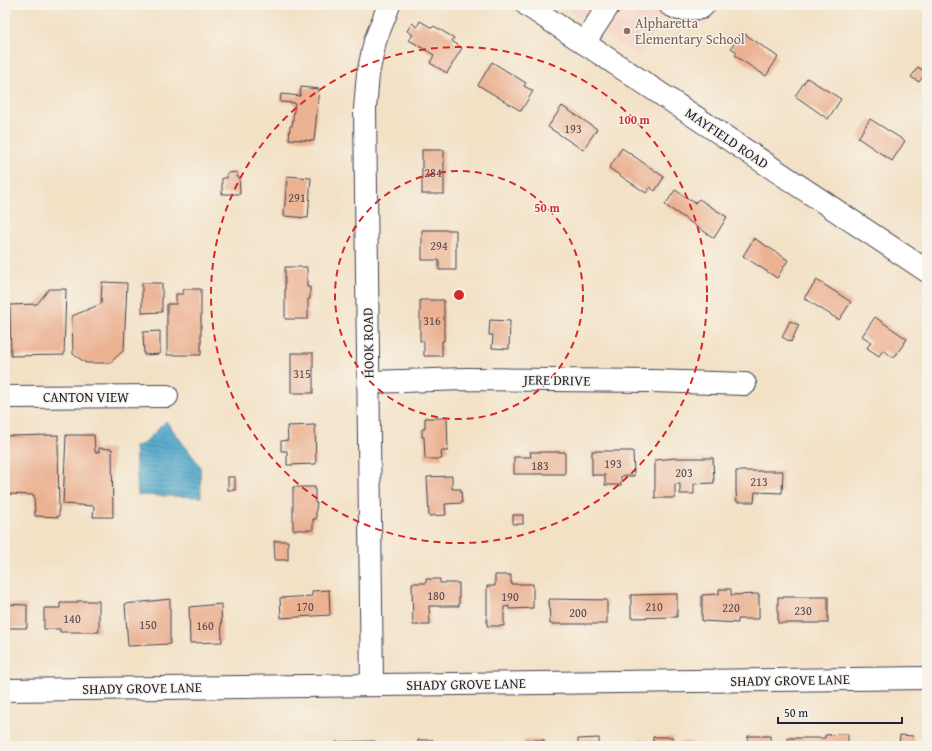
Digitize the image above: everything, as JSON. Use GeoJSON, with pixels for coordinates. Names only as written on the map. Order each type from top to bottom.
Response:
{"type":"FeatureCollection","features":[{"type":"Feature","properties":{"kind":"street","name":"HOOK ROAD"},"geometry":{"type":"LineString","coordinates":[[372,685],[365,110],[368,74],[375,40],[388,5]]}},
{"type":"Feature","properties":{"kind":"street","name":"MAYFIELD ROAD"},"geometry":{"type":"LineString","coordinates":[[527,5],[927,271]]}},
{"type":"Feature","properties":{"kind":"street"},"geometry":{"type":"LineString","coordinates":[[584,43],[609,5]]}},
{"type":"Feature","properties":{"kind":"street"},"geometry":{"type":"LineString","coordinates":[[671,5],[679,9],[701,8],[704,5]]}},
{"type":"Feature","properties":{"kind":"street","name":"JERE DRIVE"},"geometry":{"type":"LineString","coordinates":[[368,382],[466,379],[745,384]]}},
{"type":"Feature","properties":{"kind":"street","name":"CANTON VIEW"},"geometry":{"type":"LineString","coordinates":[[5,397],[167,396]]}},
{"type":"Feature","properties":{"kind":"street","name":"SHADY GROVE LANE"},"geometry":{"type":"LineString","coordinates":[[5,690],[927,678]]}},
{"type":"Feature","properties":{"kind":"shaded area","name":"Alpharetta Elementary School"},"geometry":{"type":"Polygon","coordinates":[[[562,5],[667,5],[640,57],[562,5]]]}},
{"type":"Feature","properties":{"kind":"water"},"geometry":{"type":"Polygon","coordinates":[[[166,421],[200,466],[201,497],[138,495],[135,447],[143,444],[166,421]]]}},
{"type":"Feature","properties":{"kind":"building"},"geometry":{"type":"Polygon","coordinates":[[[420,21],[432,28],[434,26],[454,38],[452,41],[462,48],[447,73],[430,63],[434,55],[409,40],[413,35],[407,31],[412,23],[417,27],[420,21]]]}},
{"type":"Feature","properties":{"kind":"building"},"geometry":{"type":"Polygon","coordinates":[[[742,32],[778,57],[766,76],[741,60],[735,55],[737,52],[731,48],[742,32]]]}},
{"type":"Feature","properties":{"kind":"building"},"geometry":{"type":"Polygon","coordinates":[[[492,62],[526,83],[524,86],[533,91],[521,111],[478,85],[492,62]]]}},
{"type":"Feature","properties":{"kind":"building"},"geometry":{"type":"Polygon","coordinates":[[[918,67],[926,72],[919,82],[911,77],[918,67]]]}},
{"type":"Feature","properties":{"kind":"building"},"geometry":{"type":"Polygon","coordinates":[[[807,78],[841,99],[828,119],[795,96],[807,78]]]}},
{"type":"Feature","properties":{"kind":"building"},"geometry":{"type":"Polygon","coordinates":[[[301,87],[319,89],[314,141],[289,139],[295,103],[280,102],[281,94],[300,96],[301,87]]]}},
{"type":"Feature","properties":{"kind":"building"},"geometry":{"type":"Polygon","coordinates":[[[562,106],[597,129],[583,150],[548,127],[562,106]]]}},
{"type":"Feature","properties":{"kind":"building"},"geometry":{"type":"Polygon","coordinates":[[[870,119],[905,141],[892,161],[858,138],[870,119]]]}},
{"type":"Feature","properties":{"kind":"building"},"geometry":{"type":"Polygon","coordinates":[[[622,148],[664,177],[655,191],[650,187],[646,193],[609,168],[622,148]]]}},
{"type":"Feature","properties":{"kind":"building"},"geometry":{"type":"Polygon","coordinates":[[[422,150],[444,150],[444,194],[422,194],[422,150]]]}},
{"type":"Feature","properties":{"kind":"building"},"geometry":{"type":"Polygon","coordinates":[[[237,172],[237,177],[239,177],[240,194],[222,194],[222,178],[227,178],[227,173],[237,172]]]}},
{"type":"Feature","properties":{"kind":"building"},"geometry":{"type":"Polygon","coordinates":[[[287,176],[311,178],[308,218],[284,216],[287,176]]]}},
{"type":"Feature","properties":{"kind":"building"},"geometry":{"type":"Polygon","coordinates":[[[675,190],[695,203],[699,199],[727,217],[714,238],[665,205],[675,190]]]}},
{"type":"Feature","properties":{"kind":"building"},"geometry":{"type":"Polygon","coordinates":[[[422,230],[456,230],[456,270],[439,270],[439,260],[422,260],[422,230]]]}},
{"type":"Feature","properties":{"kind":"building"},"geometry":{"type":"Polygon","coordinates":[[[754,238],[788,260],[777,278],[743,256],[754,238]]]}},
{"type":"Feature","properties":{"kind":"building"},"geometry":{"type":"Polygon","coordinates":[[[285,267],[307,267],[307,287],[310,287],[310,299],[308,299],[308,319],[285,319],[285,267]]]}},
{"type":"Feature","properties":{"kind":"building"},"geometry":{"type":"Polygon","coordinates":[[[817,280],[851,302],[839,320],[804,298],[817,280]]]}},
{"type":"Feature","properties":{"kind":"building"},"geometry":{"type":"Polygon","coordinates":[[[102,282],[127,283],[124,350],[110,363],[86,363],[73,354],[72,316],[101,304],[102,282]]]}},
{"type":"Feature","properties":{"kind":"building"},"geometry":{"type":"Polygon","coordinates":[[[142,283],[162,283],[162,312],[142,313],[142,283]]]}},
{"type":"Feature","properties":{"kind":"building"},"geometry":{"type":"Polygon","coordinates":[[[49,289],[66,289],[64,355],[11,356],[10,305],[37,304],[49,289]]]}},
{"type":"Feature","properties":{"kind":"building"},"geometry":{"type":"Polygon","coordinates":[[[184,289],[201,289],[201,355],[167,355],[167,304],[176,304],[176,294],[183,294],[184,289]]]}},
{"type":"Feature","properties":{"kind":"building"},"geometry":{"type":"Polygon","coordinates":[[[420,300],[444,300],[444,341],[442,341],[442,356],[424,356],[424,341],[420,341],[420,300]]]}},
{"type":"Feature","properties":{"kind":"building"},"geometry":{"type":"Polygon","coordinates":[[[875,317],[907,339],[894,358],[883,350],[879,356],[867,348],[871,342],[862,336],[875,317]]]}},
{"type":"Feature","properties":{"kind":"building"},"geometry":{"type":"Polygon","coordinates":[[[490,320],[510,321],[509,349],[492,348],[493,335],[489,335],[490,320]]]}},
{"type":"Feature","properties":{"kind":"building"},"geometry":{"type":"Polygon","coordinates":[[[790,321],[799,325],[791,342],[782,337],[790,321]]]}},
{"type":"Feature","properties":{"kind":"building"},"geometry":{"type":"Polygon","coordinates":[[[160,331],[160,354],[144,355],[143,332],[160,331]]]}},
{"type":"Feature","properties":{"kind":"building"},"geometry":{"type":"Polygon","coordinates":[[[291,353],[313,353],[313,393],[291,393],[291,353]]]}},
{"type":"Feature","properties":{"kind":"building"},"geometry":{"type":"Polygon","coordinates":[[[425,418],[447,418],[448,451],[441,451],[442,459],[425,459],[422,429],[425,429],[425,418]]]}},
{"type":"Feature","properties":{"kind":"building"},"geometry":{"type":"Polygon","coordinates":[[[315,425],[316,464],[287,465],[287,451],[281,451],[281,441],[288,440],[287,426],[315,425]]]}},
{"type":"Feature","properties":{"kind":"building"},"geometry":{"type":"Polygon","coordinates":[[[58,435],[59,517],[35,516],[34,495],[7,494],[5,436],[58,435]]]}},
{"type":"Feature","properties":{"kind":"building"},"geometry":{"type":"Polygon","coordinates":[[[66,435],[94,435],[95,452],[99,452],[99,448],[112,449],[113,517],[93,517],[94,506],[63,504],[66,435]]]}},
{"type":"Feature","properties":{"kind":"building"},"geometry":{"type":"Polygon","coordinates":[[[592,451],[633,451],[634,476],[621,476],[621,485],[605,485],[605,475],[592,475],[592,451]]]}},
{"type":"Feature","properties":{"kind":"building"},"geometry":{"type":"Polygon","coordinates":[[[530,452],[565,452],[565,474],[514,474],[514,457],[531,457],[530,452]]]}},
{"type":"Feature","properties":{"kind":"building"},"geometry":{"type":"Polygon","coordinates":[[[676,458],[713,458],[714,483],[694,484],[694,494],[680,494],[680,484],[675,484],[675,498],[655,498],[655,460],[676,458]]]}},
{"type":"Feature","properties":{"kind":"building"},"geometry":{"type":"Polygon","coordinates":[[[736,471],[783,471],[782,493],[755,492],[754,502],[737,502],[736,471]]]}},
{"type":"Feature","properties":{"kind":"building"},"geometry":{"type":"Polygon","coordinates":[[[452,476],[452,489],[461,489],[462,503],[445,504],[446,515],[429,516],[427,477],[452,476]]]}},
{"type":"Feature","properties":{"kind":"building"},"geometry":{"type":"Polygon","coordinates":[[[228,477],[235,477],[235,490],[228,490],[228,477]]]}},
{"type":"Feature","properties":{"kind":"building"},"geometry":{"type":"Polygon","coordinates":[[[293,487],[315,487],[315,503],[317,503],[316,519],[313,519],[313,530],[293,530],[293,487]]]}},
{"type":"Feature","properties":{"kind":"building"},"geometry":{"type":"Polygon","coordinates":[[[513,515],[523,515],[523,524],[513,524],[513,515]]]}},
{"type":"Feature","properties":{"kind":"building"},"geometry":{"type":"Polygon","coordinates":[[[274,541],[288,541],[288,560],[275,560],[274,541]]]}},
{"type":"Feature","properties":{"kind":"building"},"geometry":{"type":"Polygon","coordinates":[[[495,575],[511,575],[511,584],[533,584],[533,608],[509,609],[509,606],[504,607],[504,626],[487,626],[487,586],[495,586],[495,575]]]}},
{"type":"Feature","properties":{"kind":"building"},"geometry":{"type":"Polygon","coordinates":[[[426,579],[440,579],[440,583],[459,583],[459,606],[429,606],[430,625],[413,625],[412,583],[426,583],[426,579]]]}},
{"type":"Feature","properties":{"kind":"building"},"geometry":{"type":"Polygon","coordinates":[[[719,589],[731,589],[731,595],[759,594],[759,619],[738,619],[738,623],[702,621],[702,595],[719,594],[719,589]]]}},
{"type":"Feature","properties":{"kind":"building"},"geometry":{"type":"Polygon","coordinates":[[[329,590],[330,615],[281,618],[280,598],[312,596],[312,591],[329,590]]]}},
{"type":"Feature","properties":{"kind":"building"},"geometry":{"type":"Polygon","coordinates":[[[677,594],[677,617],[631,618],[631,595],[677,594]]]}},
{"type":"Feature","properties":{"kind":"building"},"geometry":{"type":"Polygon","coordinates":[[[778,597],[828,597],[828,623],[778,623],[778,597]]]}},
{"type":"Feature","properties":{"kind":"building"},"geometry":{"type":"Polygon","coordinates":[[[170,599],[170,644],[128,646],[125,604],[170,599]]]}},
{"type":"Feature","properties":{"kind":"building"},"geometry":{"type":"Polygon","coordinates":[[[549,599],[607,600],[607,624],[550,624],[549,599]]]}},
{"type":"Feature","properties":{"kind":"building"},"geometry":{"type":"Polygon","coordinates":[[[77,601],[99,601],[99,632],[60,632],[60,629],[44,629],[44,608],[60,608],[60,603],[77,603],[77,601]]]}},
{"type":"Feature","properties":{"kind":"building"},"geometry":{"type":"Polygon","coordinates":[[[5,604],[27,605],[27,628],[5,628],[5,604]]]}},
{"type":"Feature","properties":{"kind":"building"},"geometry":{"type":"Polygon","coordinates":[[[221,604],[222,642],[190,643],[189,607],[221,604]]]}},
{"type":"Feature","properties":{"kind":"building"},"geometry":{"type":"Polygon","coordinates":[[[848,734],[848,746],[788,746],[788,738],[825,738],[825,735],[848,734]]]}},
{"type":"Feature","properties":{"kind":"building"},"geometry":{"type":"Polygon","coordinates":[[[900,735],[913,736],[914,744],[921,744],[921,746],[878,746],[878,743],[899,744],[900,735]]]}},
{"type":"Feature","properties":{"kind":"building"},"geometry":{"type":"Polygon","coordinates":[[[748,736],[770,736],[770,746],[747,746],[748,736]]]}},
{"type":"Feature","properties":{"kind":"building"},"geometry":{"type":"Polygon","coordinates":[[[653,737],[673,737],[673,742],[694,742],[694,746],[637,746],[637,743],[653,743],[653,737]]]}},
{"type":"Feature","properties":{"kind":"building"},"geometry":{"type":"Polygon","coordinates":[[[599,738],[599,746],[578,746],[578,739],[599,738]]]}},
{"type":"Feature","properties":{"kind":"building"},"geometry":{"type":"Polygon","coordinates":[[[418,740],[433,740],[433,743],[454,743],[454,746],[410,746],[410,744],[418,744],[418,740]]]}},
{"type":"Feature","properties":{"kind":"building"},"geometry":{"type":"Polygon","coordinates":[[[524,740],[544,740],[544,746],[519,746],[519,744],[525,744],[524,740]]]}},
{"type":"Feature","properties":{"kind":"building"},"geometry":{"type":"Polygon","coordinates":[[[375,741],[375,746],[336,746],[336,742],[375,741]]]}},
{"type":"Feature","properties":{"kind":"building"},"geometry":{"type":"Polygon","coordinates":[[[484,741],[503,742],[503,746],[484,746],[484,741]]]}},
{"type":"Feature","properties":{"kind":"building"},"geometry":{"type":"Polygon","coordinates":[[[222,744],[242,744],[242,746],[222,746],[222,744]]]}},
{"type":"Feature","properties":{"kind":"place","name":"Alpharetta Elementary School"},"geometry":{"type":"Point","coordinates":[627,31]}}]}
